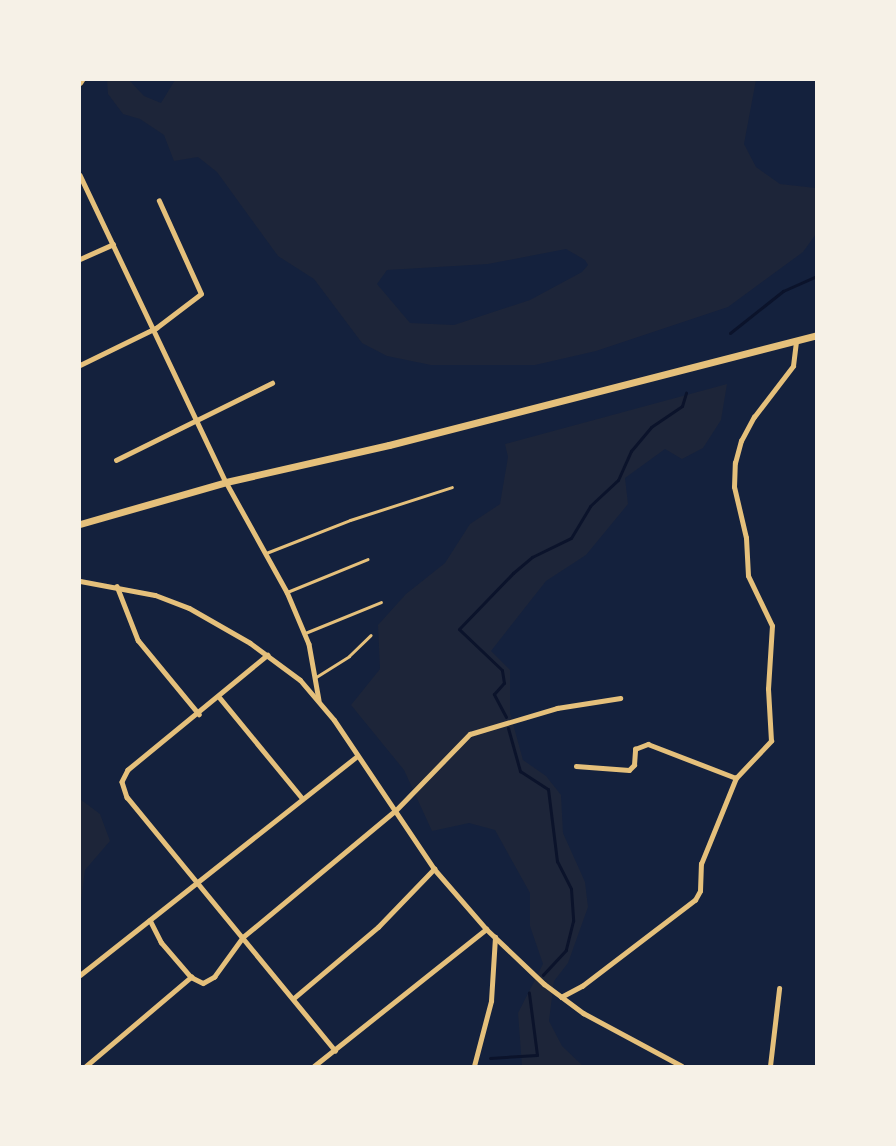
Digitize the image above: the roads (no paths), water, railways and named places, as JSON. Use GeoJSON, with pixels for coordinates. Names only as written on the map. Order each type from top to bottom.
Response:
{"type":"FeatureCollection","features":[{"type":"Feature","properties":{"kind":"main road"},"geometry":{"type":"LineString","coordinates":[[80,524],[226,482],[424,436],[816,335]]}},
{"type":"Feature","properties":{"kind":"street"},"geometry":{"type":"LineString","coordinates":[[80,176],[199,418],[226,482],[287,592],[305,633],[319,700]]}},
{"type":"Feature","properties":{"kind":"street"},"geometry":{"type":"LineString","coordinates":[[80,365],[156,328],[201,294],[159,201]]}},
{"type":"Feature","properties":{"kind":"street"},"geometry":{"type":"LineString","coordinates":[[80,260],[113,244]]}},
{"type":"Feature","properties":{"kind":"street"},"geometry":{"type":"LineString","coordinates":[[561,997],[599,973],[695,900],[700,891],[701,864],[736,778],[771,741],[769,670],[773,639],[766,608],[748,576],[746,538],[734,487],[735,463],[741,441],[754,417],[793,366],[796,341]]}},
{"type":"Feature","properties":{"kind":"street"},"geometry":{"type":"LineString","coordinates":[[116,460],[272,383]]}},
{"type":"Feature","properties":{"kind":"street"},"geometry":{"type":"LineString","coordinates":[[266,553],[350,520],[452,487]]}},
{"type":"Feature","properties":{"kind":"street"},"geometry":{"type":"LineString","coordinates":[[287,592],[368,560]]}},
{"type":"Feature","properties":{"kind":"street"},"geometry":{"type":"LineString","coordinates":[[80,581],[117,586],[189,608],[268,655],[319,700],[434,868],[495,938],[561,997],[613,1031],[682,1066]]}},
{"type":"Feature","properties":{"kind":"street"},"geometry":{"type":"LineString","coordinates":[[117,586],[138,640],[200,714]]}},
{"type":"Feature","properties":{"kind":"street"},"geometry":{"type":"LineString","coordinates":[[305,633],[381,602]]}},
{"type":"Feature","properties":{"kind":"street"},"geometry":{"type":"LineString","coordinates":[[316,677],[349,656],[370,635]]}},
{"type":"Feature","properties":{"kind":"street"},"geometry":{"type":"LineString","coordinates":[[268,655],[220,698],[128,770],[122,782],[127,797],[335,1050]]}},
{"type":"Feature","properties":{"kind":"street"},"geometry":{"type":"LineString","coordinates":[[220,698],[302,798]]}},
{"type":"Feature","properties":{"kind":"street"},"geometry":{"type":"LineString","coordinates":[[150,920],[161,942],[191,977],[208,982],[243,937],[395,811],[470,734],[557,708],[620,698]]}},
{"type":"Feature","properties":{"kind":"street"},"geometry":{"type":"LineString","coordinates":[[576,766],[629,770],[634,765],[635,749],[648,744],[736,778]]}},
{"type":"Feature","properties":{"kind":"street"},"geometry":{"type":"LineString","coordinates":[[80,975],[197,880],[357,756]]}},
{"type":"Feature","properties":{"kind":"street"},"geometry":{"type":"LineString","coordinates":[[294,998],[378,927],[434,868]]}},
{"type":"Feature","properties":{"kind":"street"},"geometry":{"type":"LineString","coordinates":[[315,1066],[486,929]]}},
{"type":"Feature","properties":{"kind":"street"},"geometry":{"type":"LineString","coordinates":[[474,1066],[491,1002],[495,938]]}},
{"type":"Feature","properties":{"kind":"street"},"geometry":{"type":"LineString","coordinates":[[86,1066],[191,977]]}},
{"type":"Feature","properties":{"kind":"street"},"geometry":{"type":"LineString","coordinates":[[770,1066],[779,989]]}},
{"type":"Feature","properties":{"kind":"waterway"},"geometry":{"type":"LineString","coordinates":[[730,333],[783,291],[816,276]]}},
{"type":"Feature","properties":{"kind":"waterway"},"geometry":{"type":"LineString","coordinates":[[506,717],[494,694],[504,683],[502,670],[459,629],[513,573],[532,557],[571,538],[590,506],[618,480],[631,451],[651,427],[682,406],[686,393]]}},
{"type":"Feature","properties":{"kind":"waterway"},"geometry":{"type":"LineString","coordinates":[[508,728],[520,771],[548,789],[557,861],[571,889],[573,921],[566,950],[543,975]]}},
{"type":"Feature","properties":{"kind":"waterway"},"geometry":{"type":"LineString","coordinates":[[490,1058],[537,1055],[529,993]]}}]}
